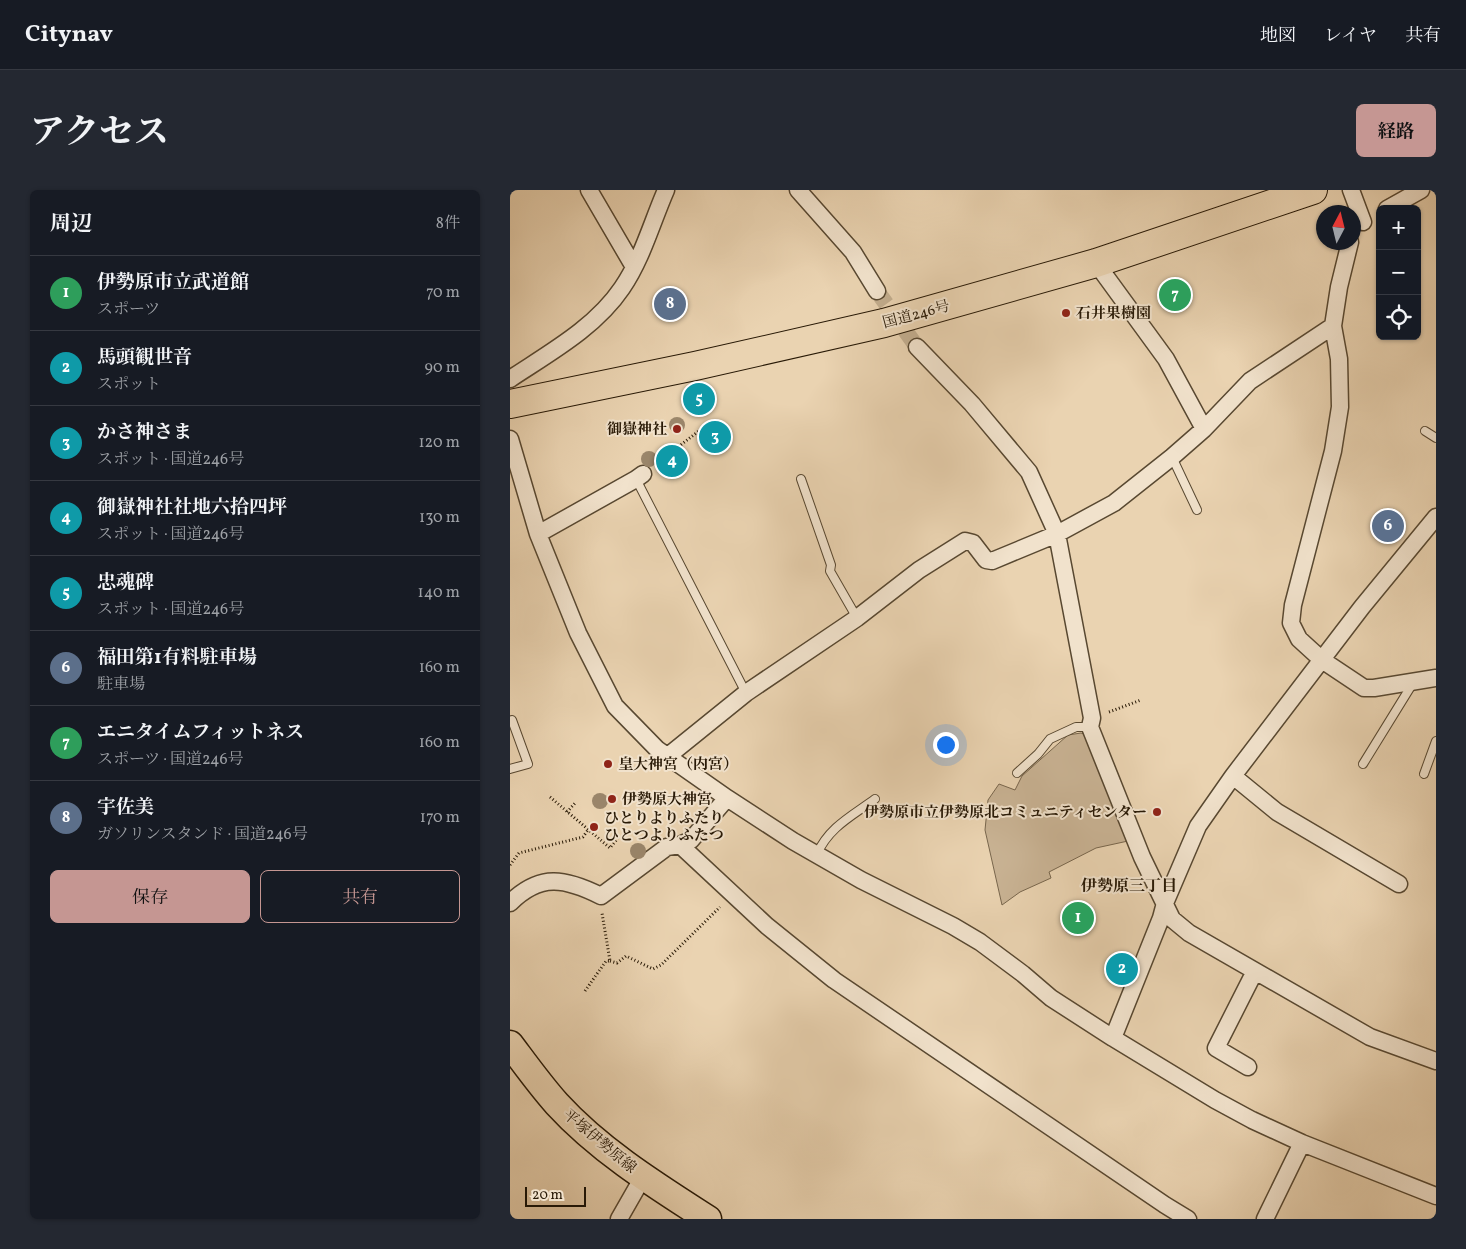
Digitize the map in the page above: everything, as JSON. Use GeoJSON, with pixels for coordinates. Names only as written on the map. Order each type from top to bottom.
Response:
{"type":"FeatureCollection","features":[{"type":"Feature","properties":{"kind":"highway","name":"国道246号"},"geometry":{"type":"LineString","coordinates":[[510,404],[695,366],[884,323],[1096,263],[1273,197],[1313,190]]}},
{"type":"Feature","properties":{"kind":"main road","name":"平塚伊勢原線"},"geometry":{"type":"LineString","coordinates":[[510,1044],[556,1104],[580,1128],[643,1177],[708,1219]]}},
{"type":"Feature","properties":{"kind":"street"},"geometry":{"type":"LineString","coordinates":[[589,190],[634,267]]}},
{"type":"Feature","properties":{"kind":"street"},"geometry":{"type":"LineString","coordinates":[[510,379],[575,335],[600,313],[622,288],[634,267],[666,190]]}},
{"type":"Feature","properties":{"kind":"street"},"geometry":{"type":"LineString","coordinates":[[798,190],[853,252],[877,291]]}},
{"type":"Feature","properties":{"kind":"street"},"geometry":{"type":"LineString","coordinates":[[1351,190],[1355,205]]}},
{"type":"Feature","properties":{"kind":"street"},"geometry":{"type":"LineString","coordinates":[[1394,205],[1421,190]]}},
{"type":"Feature","properties":{"kind":"street"},"geometry":{"type":"LineString","coordinates":[[1361,222],[1376,215]]}},
{"type":"Feature","properties":{"kind":"street"},"geometry":{"type":"LineString","coordinates":[[1348,250],[1339,287],[1334,326],[1340,360],[1340,407],[1333,451],[1293,605],[1291,623],[1299,639],[1322,660],[1364,688],[1412,683],[1436,678]]}},
{"type":"Feature","properties":{"kind":"street"},"geometry":{"type":"LineString","coordinates":[[1096,263],[1166,359],[1204,429]]}},
{"type":"Feature","properties":{"kind":"street"},"geometry":{"type":"LineString","coordinates":[[668,756],[746,693],[857,618],[919,570],[965,541],[973,543],[986,560],[992,561],[1057,534],[1114,503],[1204,429],[1250,381],[1334,326]]}},
{"type":"Feature","properties":{"kind":"street"},"geometry":{"type":"LineString","coordinates":[[917,347],[972,404],[1029,472],[1057,534],[1091,722],[1142,857],[1172,919],[1189,933],[1370,1037],[1436,1061]]}},
{"type":"Feature","properties":{"kind":"street"},"geometry":{"type":"LineString","coordinates":[[510,438],[538,534],[578,633],[615,706],[657,749],[793,841],[861,880],[953,926],[980,942],[1023,974],[1051,998],[1215,1100],[1252,1120],[1302,1143],[1436,1196]]}},
{"type":"Feature","properties":{"kind":"street"},"geometry":{"type":"LineString","coordinates":[[538,534],[640,476]]}},
{"type":"Feature","properties":{"kind":"street"},"geometry":{"type":"LineString","coordinates":[[1113,1038],[1161,918],[1165,903],[1198,826],[1233,776],[1362,607],[1436,517]]}},
{"type":"Feature","properties":{"kind":"street"},"geometry":{"type":"LineString","coordinates":[[1233,776],[1277,812],[1399,884]]}},
{"type":"Feature","properties":{"kind":"street"},"geometry":{"type":"LineString","coordinates":[[510,903],[531,887],[561,880],[582,886],[601,896],[667,847],[680,845],[690,840],[727,798]]}},
{"type":"Feature","properties":{"kind":"street"},"geometry":{"type":"LineString","coordinates":[[680,845],[767,926],[834,980],[1188,1219]]}},
{"type":"Feature","properties":{"kind":"street"},"geometry":{"type":"LineString","coordinates":[[1248,1067],[1230,1061],[1216,1048],[1255,971]]}},
{"type":"Feature","properties":{"kind":"street"},"geometry":{"type":"LineString","coordinates":[[1265,1219],[1302,1143]]}},
{"type":"Feature","properties":{"kind":"street"},"geometry":{"type":"LineString","coordinates":[[619,1219],[643,1177]]}},
{"type":"Feature","properties":{"kind":"lane"},"geometry":{"type":"LineString","coordinates":[[1425,431],[1436,438]]}},
{"type":"Feature","properties":{"kind":"lane"},"geometry":{"type":"LineString","coordinates":[[1172,457],[1197,510]]}},
{"type":"Feature","properties":{"kind":"lane"},"geometry":{"type":"LineString","coordinates":[[640,476],[746,693]]}},
{"type":"Feature","properties":{"kind":"lane"},"geometry":{"type":"LineString","coordinates":[[801,479],[831,565],[830,570],[857,618]]}},
{"type":"Feature","properties":{"kind":"lane"},"geometry":{"type":"LineString","coordinates":[[1363,764],[1412,683]]}},
{"type":"Feature","properties":{"kind":"lane"},"geometry":{"type":"LineString","coordinates":[[510,769],[528,764],[512,720]]}},
{"type":"Feature","properties":{"kind":"lane"},"geometry":{"type":"LineString","coordinates":[[1017,773],[1038,754],[1050,739],[1091,722]]}},
{"type":"Feature","properties":{"kind":"lane"},"geometry":{"type":"LineString","coordinates":[[1424,774],[1436,740]]}},
{"type":"Feature","properties":{"kind":"lane"},"geometry":{"type":"LineString","coordinates":[[817,854],[830,832],[875,800]]}},
{"type":"Feature","properties":{"kind":"path"},"geometry":{"type":"LineString","coordinates":[[640,476],[704,427]]}},
{"type":"Feature","properties":{"kind":"path"},"geometry":{"type":"LineString","coordinates":[[1091,722],[1142,700]]}},
{"type":"Feature","properties":{"kind":"path"},"geometry":{"type":"LineString","coordinates":[[550,797],[610,848],[618,838]]}},
{"type":"Feature","properties":{"kind":"path"},"geometry":{"type":"LineString","coordinates":[[568,812],[576,802]]}},
{"type":"Feature","properties":{"kind":"path"},"geometry":{"type":"LineString","coordinates":[[510,865],[519,853],[583,837],[588,830]]}},
{"type":"Feature","properties":{"kind":"path"},"geometry":{"type":"LineString","coordinates":[[586,992],[606,961],[618,963],[626,956],[653,969],[661,965],[733,894]]}},
{"type":"Feature","properties":{"kind":"path"},"geometry":{"type":"LineString","coordinates":[[601,896],[600,905],[610,961]]}},
{"type":"Feature","properties":{"kind":"shaded area"},"geometry":{"type":"Polygon","coordinates":[[[1081,733],[1089,736],[1128,841],[1096,848],[1049,872],[1051,878],[1020,892],[1002,905],[985,830],[988,800],[999,784],[1015,790],[1022,776],[1068,735],[1081,733]]]}},
{"type":"Feature","properties":{"kind":"tunnel"},"geometry":{"type":"LineString","coordinates":[[877,291],[917,347]]}},
{"type":"Feature","properties":{"kind":"place","name":"エニタイムフィットネス"},"geometry":{"type":"Point","coordinates":[1175,295]}},
{"type":"Feature","properties":{"kind":"place","name":"宇佐美"},"geometry":{"type":"Point","coordinates":[670,304]}},
{"type":"Feature","properties":{"kind":"place","name":"石井果樹園"},"geometry":{"type":"Point","coordinates":[1066,313]}},
{"type":"Feature","properties":{"kind":"place","name":"忠魂碑"},"geometry":{"type":"Point","coordinates":[699,399]}},
{"type":"Feature","properties":{"kind":"place","name":"御嶽神社"},"geometry":{"type":"Point","coordinates":[677,429]}},
{"type":"Feature","properties":{"kind":"place","name":"かさ神さま"},"geometry":{"type":"Point","coordinates":[715,437]}},
{"type":"Feature","properties":{"kind":"place","name":"御嶽神社社地六拾四坪"},"geometry":{"type":"Point","coordinates":[672,461]}},
{"type":"Feature","properties":{"kind":"place","name":"福田第1有料駐車場"},"geometry":{"type":"Point","coordinates":[1388,526]}},
{"type":"Feature","properties":{"kind":"place","name":"皇大神宮（内宮）"},"geometry":{"type":"Point","coordinates":[608,764]}},
{"type":"Feature","properties":{"kind":"place","name":"伊勢原大神宮"},"geometry":{"type":"Point","coordinates":[612,799]}},
{"type":"Feature","properties":{"kind":"place","name":"伊勢原市立伊勢原北コミュニティセンター"},"geometry":{"type":"Point","coordinates":[1157,812]}},
{"type":"Feature","properties":{"kind":"place","name":"ひとりよりふたり ひとつよりふたつ"},"geometry":{"type":"Point","coordinates":[594,827]}},
{"type":"Feature","properties":{"kind":"place","name":"伊勢原市立武道館"},"geometry":{"type":"Point","coordinates":[1078,918]}},
{"type":"Feature","properties":{"kind":"place","name":"馬頭観世音"},"geometry":{"type":"Point","coordinates":[1122,969]}},
{"type":"Feature","properties":{"kind":"district","name":"伊勢原三丁目"},"geometry":{"type":"Point","coordinates":[1129,885]}}]}
